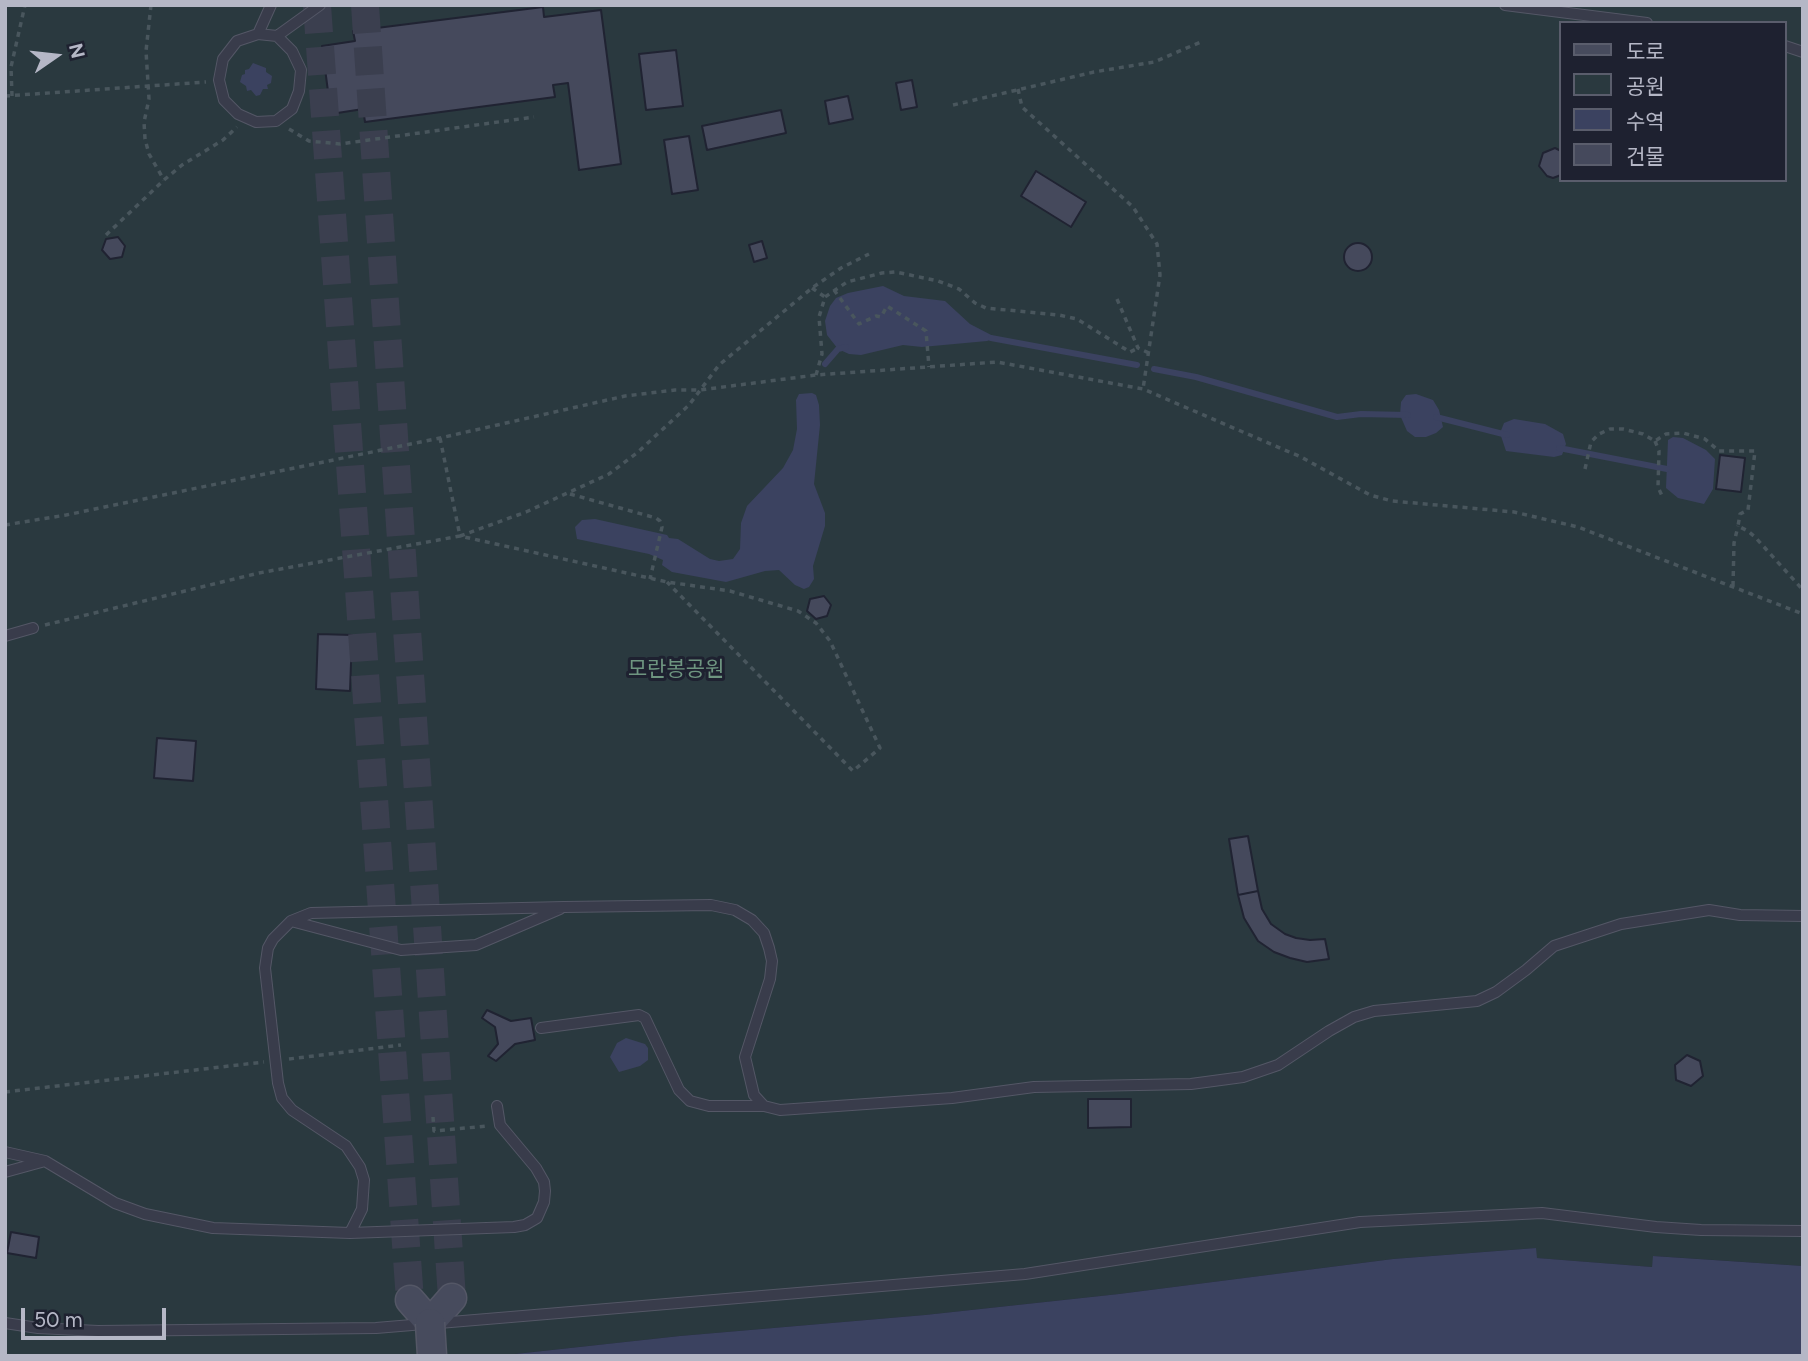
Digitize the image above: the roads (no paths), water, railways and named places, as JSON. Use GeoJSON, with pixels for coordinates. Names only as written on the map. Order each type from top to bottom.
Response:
{"type":"FeatureCollection","features":[{"type":"Feature","properties":{"kind":"main road"},"geometry":{"type":"LineString","coordinates":[[430,1323],[452,1298]]}},
{"type":"Feature","properties":{"kind":"main road"},"geometry":{"type":"LineString","coordinates":[[410,1300],[430,1323],[432,1356]]}},
{"type":"Feature","properties":{"kind":"lane"},"geometry":{"type":"LineString","coordinates":[[258,33],[271,5]]}},
{"type":"Feature","properties":{"kind":"lane"},"geometry":{"type":"LineString","coordinates":[[277,36],[320,5]]}},
{"type":"Feature","properties":{"kind":"lane"},"geometry":{"type":"LineString","coordinates":[[1506,5],[1631,21]]}},
{"type":"Feature","properties":{"kind":"lane"},"geometry":{"type":"LineString","coordinates":[[258,33],[277,36],[292,51],[301,70],[299,91],[292,109],[276,121],[256,122],[238,114],[224,100],[219,80],[223,59],[237,41],[258,33]]}},
{"type":"Feature","properties":{"kind":"lane"},"geometry":{"type":"LineString","coordinates":[[5,636],[33,628]]}},
{"type":"Feature","properties":{"kind":"lane"},"geometry":{"type":"LineString","coordinates":[[350,1233],[362,1209],[364,1180],[360,1167],[346,1146],[292,1110],[282,1098],[265,982],[265,957],[273,939],[291,921],[311,913],[711,905],[735,910],[752,920],[764,933],[772,961],[770,979],[745,1057],[754,1095],[764,1106]]}},
{"type":"Feature","properties":{"kind":"lane"},"geometry":{"type":"LineString","coordinates":[[291,921],[389,947],[416,951],[476,946],[564,907]]}},
{"type":"Feature","properties":{"kind":"lane"},"geometry":{"type":"LineString","coordinates":[[541,1028],[639,1014],[645,1018],[679,1090],[690,1101],[709,1106],[764,1106],[780,1110],[813,1110],[952,1098],[1034,1087],[1191,1084],[1243,1077],[1278,1065],[1329,1031],[1354,1017],[1374,1011],[1477,1001],[1496,992],[1553,946],[1621,925],[1709,910],[1740,915],[1803,916]]}},
{"type":"Feature","properties":{"kind":"lane"},"geometry":{"type":"LineString","coordinates":[[5,1152],[45,1161],[115,1203],[166,1220],[244,1230],[350,1233],[514,1227],[533,1221],[544,1202],[544,1182],[536,1168],[500,1125],[497,1106]]}},
{"type":"Feature","properties":{"kind":"lane"},"geometry":{"type":"LineString","coordinates":[[5,1172],[45,1161]]}},
{"type":"Feature","properties":{"kind":"lane"},"geometry":{"type":"LineString","coordinates":[[5,1323],[38,1328],[98,1331],[376,1328],[460,1322],[1025,1273],[1360,1222],[1480,1214],[1542,1213],[1701,1230],[1803,1231]]}},
{"type":"Feature","properties":{"kind":"water"},"geometry":{"type":"Polygon","coordinates":[[[253,63],[266,68],[266,72],[272,76],[271,83],[267,85],[268,89],[263,89],[260,95],[256,96],[251,90],[247,91],[246,86],[240,82],[245,70],[253,63]]]}},
{"type":"Feature","properties":{"kind":"water"},"geometry":{"type":"Polygon","coordinates":[[[883,286],[904,296],[945,301],[970,324],[997,338],[922,347],[903,345],[861,355],[838,349],[827,335],[825,321],[830,306],[836,298],[848,293],[883,286]]]}},
{"type":"Feature","properties":{"kind":"water"},"geometry":{"type":"Polygon","coordinates":[[[799,394],[816,395],[819,405],[820,425],[814,484],[825,513],[825,526],[813,566],[814,579],[809,587],[804,589],[795,585],[779,570],[765,571],[726,582],[672,572],[662,565],[663,560],[649,554],[577,539],[575,527],[582,520],[595,519],[667,535],[710,559],[733,559],[740,549],[741,523],[747,506],[783,468],[793,450],[797,429],[796,400],[799,394]]]}},
{"type":"Feature","properties":{"kind":"water"},"geometry":{"type":"Polygon","coordinates":[[[1416,394],[1433,400],[1439,410],[1443,427],[1426,437],[1415,437],[1407,431],[1400,415],[1401,402],[1406,395],[1416,394]]]}},
{"type":"Feature","properties":{"kind":"water"},"geometry":{"type":"Polygon","coordinates":[[[1514,419],[1545,424],[1563,434],[1566,444],[1562,455],[1554,457],[1506,451],[1500,433],[1504,423],[1514,419]]]}},
{"type":"Feature","properties":{"kind":"water"},"geometry":{"type":"Polygon","coordinates":[[[1673,437],[1683,438],[1706,450],[1715,459],[1713,489],[1704,504],[1678,498],[1666,488],[1668,440],[1673,437]]]}},
{"type":"Feature","properties":{"kind":"water"},"geometry":{"type":"Polygon","coordinates":[[[626,1038],[645,1044],[648,1048],[648,1060],[640,1066],[619,1072],[610,1057],[617,1043],[626,1038]]]}},
{"type":"Feature","properties":{"kind":"water"},"geometry":{"type":"Polygon","coordinates":[[[1536,1248],[1537,1258],[1652,1267],[1653,1256],[1803,1266],[1803,1356],[497,1356],[1119,1294],[1393,1259],[1536,1248]]]}},
{"type":"Feature","properties":{"kind":"waterway"},"geometry":{"type":"LineString","coordinates":[[991,338],[1137,365]]}},
{"type":"Feature","properties":{"kind":"waterway"},"geometry":{"type":"LineString","coordinates":[[825,364],[838,349],[846,347]]}},
{"type":"Feature","properties":{"kind":"waterway"},"geometry":{"type":"LineString","coordinates":[[1154,369],[1196,377],[1337,417],[1361,414],[1408,415]]}},
{"type":"Feature","properties":{"kind":"waterway"},"geometry":{"type":"LineString","coordinates":[[1436,417],[1507,435]]}},
{"type":"Feature","properties":{"kind":"waterway"},"geometry":{"type":"LineString","coordinates":[[1559,448],[1667,469]]}},
{"type":"Feature","properties":{"kind":"tunnel"},"geometry":{"type":"LineString","coordinates":[[317,5],[410,1300]]}},
{"type":"Feature","properties":{"kind":"tunnel"},"geometry":{"type":"LineString","coordinates":[[365,5],[452,1298]]}},
{"type":"Feature","properties":{"kind":"park label","name":"모란봉공원"},"geometry":{"type":"Point","coordinates":[676,670]}}]}
